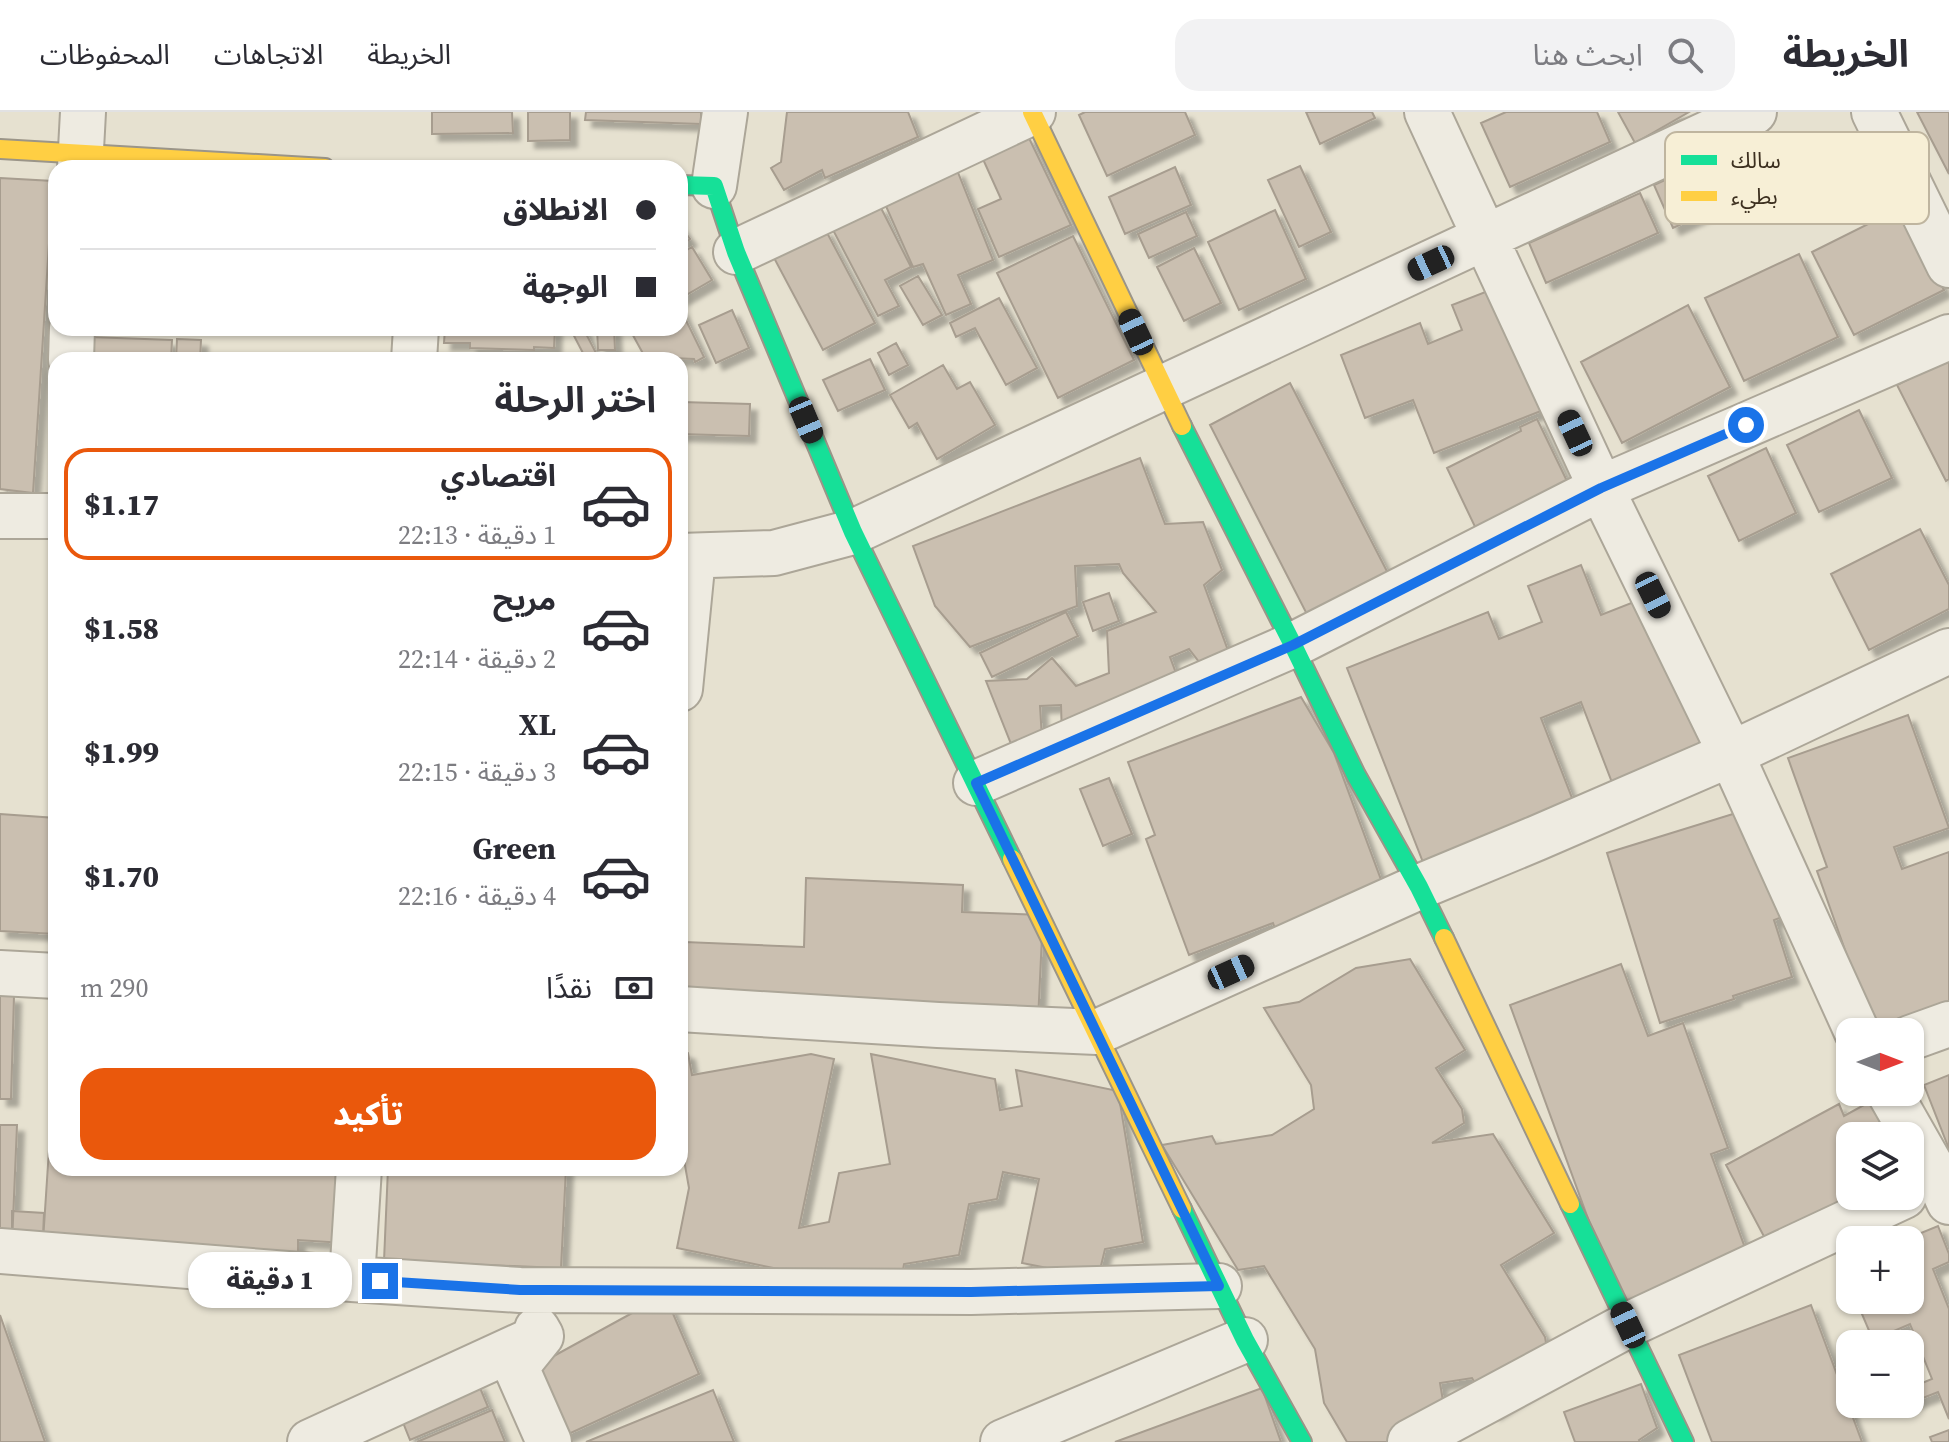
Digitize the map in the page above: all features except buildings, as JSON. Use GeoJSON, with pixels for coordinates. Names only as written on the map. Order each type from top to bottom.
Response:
{"type":"FeatureCollection","features":[{"type":"Feature","properties":{"kind":"street"},"geometry":{"type":"LineString","coordinates":[[725,112],[697,185],[736,252],[853,532],[1245,1340],[1302,1442]]}},
{"type":"Feature","properties":{"kind":"street"},"geometry":{"type":"LineString","coordinates":[[736,252],[1032,112],[1162,387],[1356,775],[1419,887],[1684,1442]]}},
{"type":"Feature","properties":{"kind":"street"},"geometry":{"type":"LineString","coordinates":[[1427,112],[1601,488],[1731,754],[1851,1018]]}},
{"type":"Feature","properties":{"kind":"street"},"geometry":{"type":"LineString","coordinates":[[1711,132],[1754,112]]}},
{"type":"Feature","properties":{"kind":"street"},"geometry":{"type":"LineString","coordinates":[[1874,112],[1884,132]]}},
{"type":"Feature","properties":{"kind":"street"},"geometry":{"type":"LineString","coordinates":[[0,149],[81,145],[240,160]]}},
{"type":"Feature","properties":{"kind":"street"},"geometry":{"type":"LineString","coordinates":[[688,557],[774,553],[853,532],[1665,154]]}},
{"type":"Feature","properties":{"kind":"street"},"geometry":{"type":"LineString","coordinates":[[1929,224],[1949,265]]}},
{"type":"Feature","properties":{"kind":"street"},"geometry":{"type":"LineString","coordinates":[[976,783],[1293,645],[1601,488],[1949,337]]}},
{"type":"Feature","properties":{"kind":"street"},"geometry":{"type":"LineString","coordinates":[[0,516],[48,516]]}},
{"type":"Feature","properties":{"kind":"street"},"geometry":{"type":"LineString","coordinates":[[688,1009],[1097,1032],[1419,887],[1731,754],[1949,651]]}},
{"type":"Feature","properties":{"kind":"street"},"geometry":{"type":"LineString","coordinates":[[0,973],[48,976]]}},
{"type":"Feature","properties":{"kind":"street"},"geometry":{"type":"LineString","coordinates":[[1924,1033],[1949,1024]]}},
{"type":"Feature","properties":{"kind":"street"},"geometry":{"type":"LineString","coordinates":[[1410,1442],[1628,1325],[1926,1193],[1894,1106]]}},
{"type":"Feature","properties":{"kind":"street"},"geometry":{"type":"LineString","coordinates":[[352,1279],[358,1176]]}},
{"type":"Feature","properties":{"kind":"street"},"geometry":{"type":"LineString","coordinates":[[0,1251],[520,1290],[971,1292],[1219,1286]]}},
{"type":"Feature","properties":{"kind":"street"},"geometry":{"type":"LineString","coordinates":[[520,1290],[541,1336]]}},
{"type":"Feature","properties":{"kind":"street"},"geometry":{"type":"LineString","coordinates":[[310,1442],[541,1336]]}},
{"type":"Feature","properties":{"kind":"street"},"geometry":{"type":"LineString","coordinates":[[541,1336],[516,1367],[549,1442]]}},
{"type":"Feature","properties":{"kind":"street"},"geometry":{"type":"LineString","coordinates":[[1003,1442],[1245,1340]]}},
{"type":"Feature","properties":{"kind":"traffic: fast"},"geometry":{"type":"LineString","coordinates":[[688,185],[714,186],[736,252],[853,532],[1012,859]]}},
{"type":"Feature","properties":{"kind":"traffic: fast"},"geometry":{"type":"LineString","coordinates":[[1182,426],[1356,775],[1444,938]]}},
{"type":"Feature","properties":{"kind":"traffic: fast"},"geometry":{"type":"LineString","coordinates":[[1570,1204],[1684,1442]]}},
{"type":"Feature","properties":{"kind":"traffic: fast"},"geometry":{"type":"LineString","coordinates":[[1182,1209],[1245,1340],[1302,1442]]}},
{"type":"Feature","properties":{"kind":"traffic: slow"},"geometry":{"type":"LineString","coordinates":[[1032,112],[1182,426]]}},
{"type":"Feature","properties":{"kind":"traffic: slow"},"geometry":{"type":"LineString","coordinates":[[0,149],[188,160]]}},
{"type":"Feature","properties":{"kind":"traffic: slow"},"geometry":{"type":"LineString","coordinates":[[1012,859],[1182,1209]]}},
{"type":"Feature","properties":{"kind":"traffic: slow"},"geometry":{"type":"LineString","coordinates":[[1444,938],[1570,1204]]}},
{"type":"Feature","properties":{"kind":"route"},"geometry":{"type":"LineString","coordinates":[[380,1281],[520,1290],[971,1292],[1219,1286],[976,783],[1293,645],[1601,488],[1746,425]]}}]}
